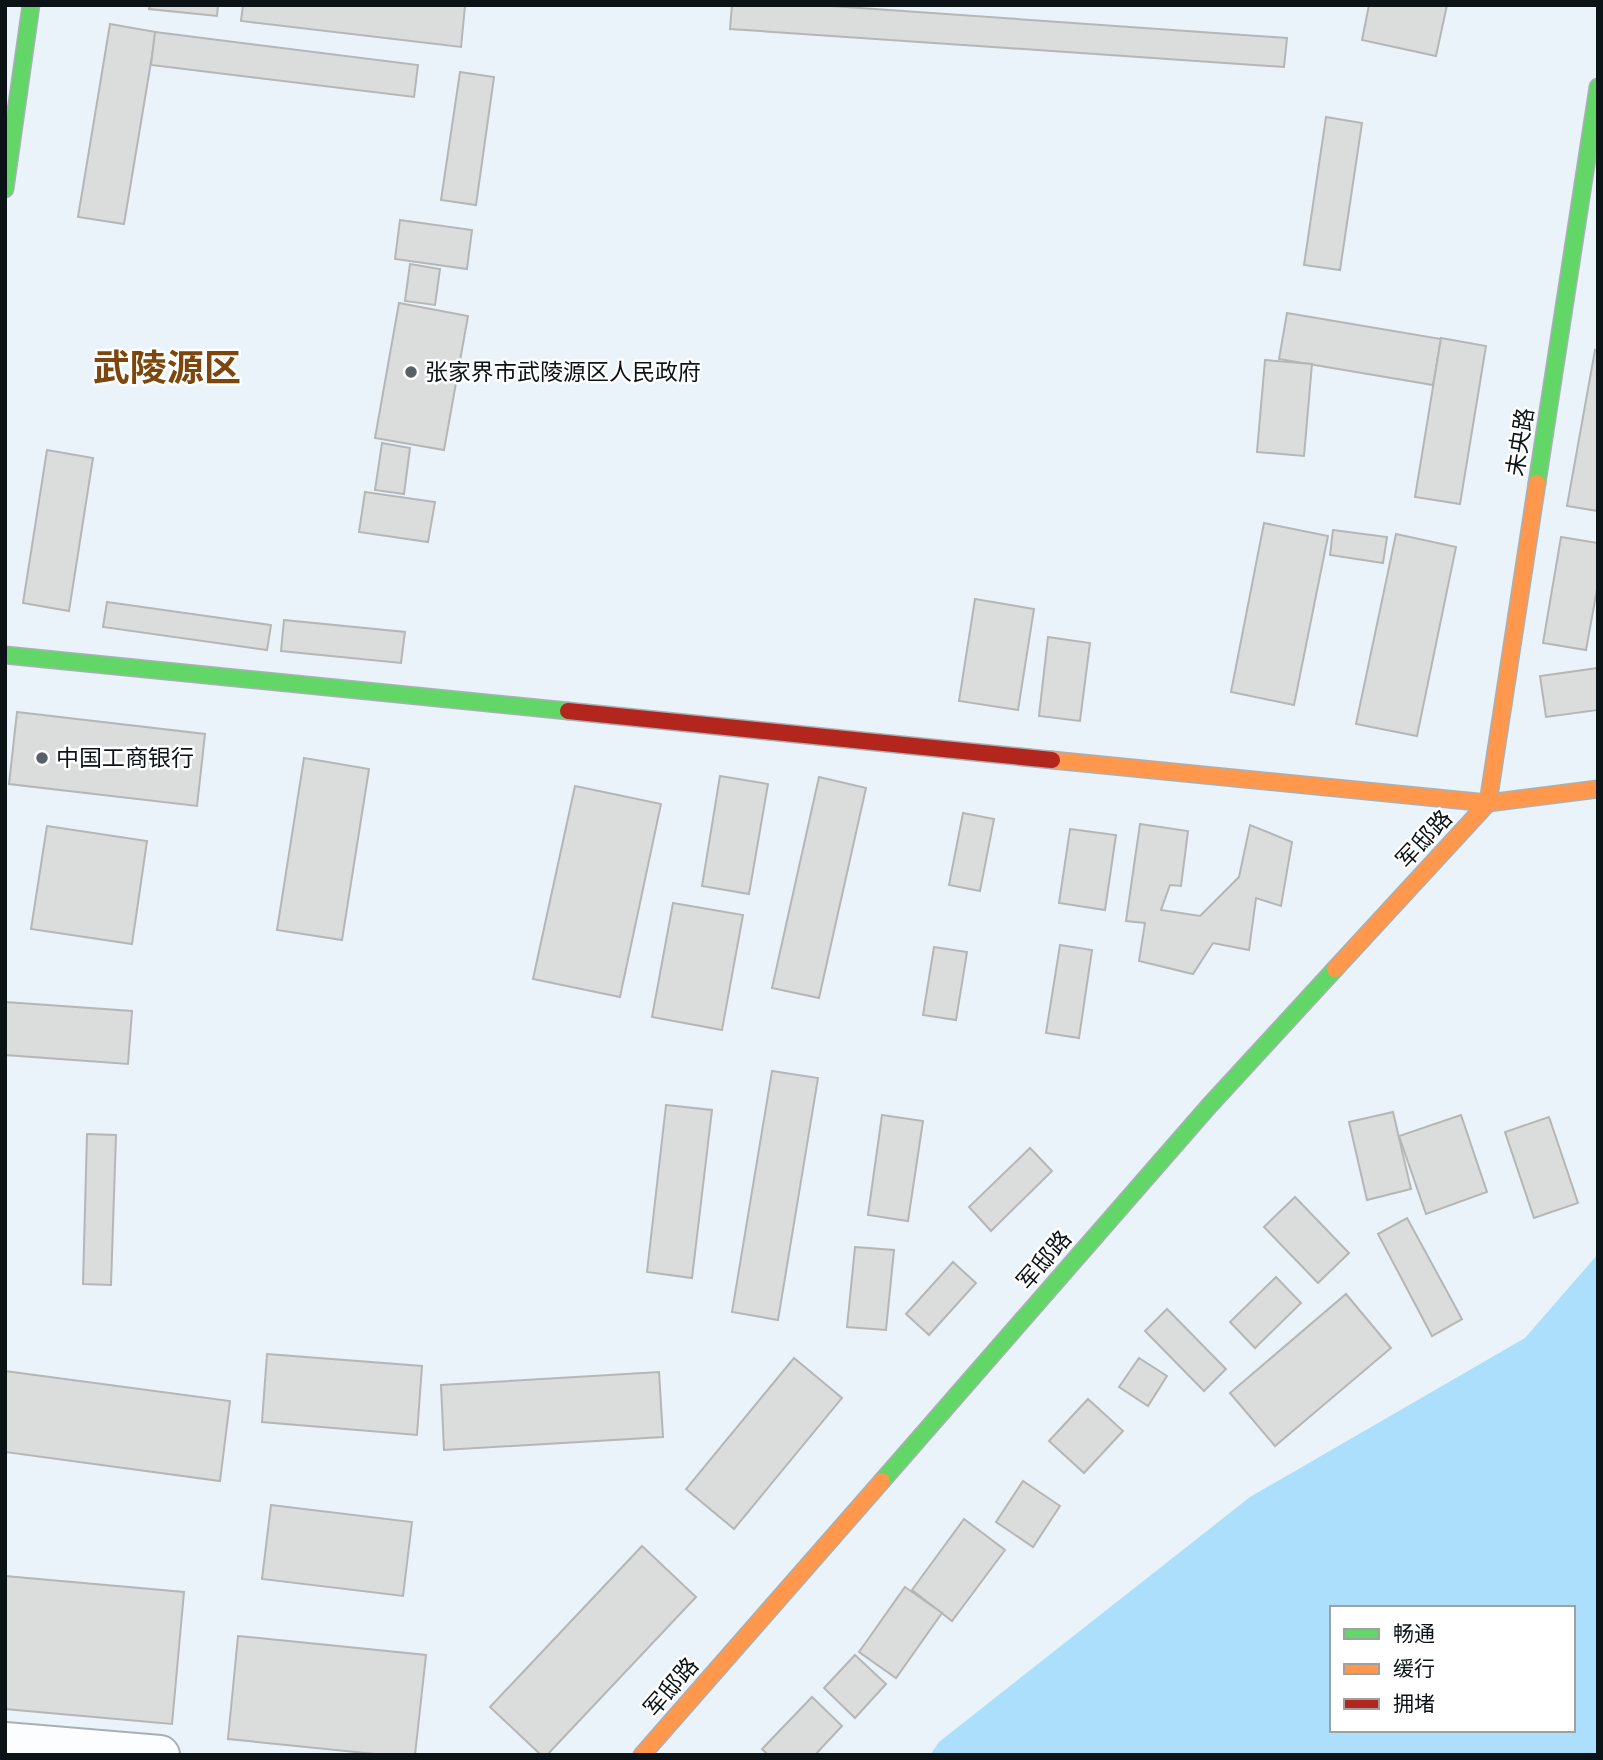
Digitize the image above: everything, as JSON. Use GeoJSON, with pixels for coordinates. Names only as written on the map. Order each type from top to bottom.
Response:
{"type":"FeatureCollection","features":[{"type":"Feature","properties":{"kind":"street"},"geometry":{"type":"LineString","coordinates":[[5,189],[31,5]]}},
{"type":"Feature","properties":{"kind":"street","name":"未央路"},"geometry":{"type":"LineString","coordinates":[[1488,803],[1598,88]]}},
{"type":"Feature","properties":{"kind":"street"},"geometry":{"type":"LineString","coordinates":[[5,655],[1488,803],[1598,789]]}},
{"type":"Feature","properties":{"kind":"street","name":"军邸路"},"geometry":{"type":"LineString","coordinates":[[642,1755],[1209,1106],[1488,803]]}},
{"type":"Feature","properties":{"kind":"street"},"geometry":{"type":"LineString","coordinates":[[5,1742],[160,1755]]}},
{"type":"Feature","properties":{"kind":"shaded area"},"geometry":{"type":"Polygon","coordinates":[[[1598,1254],[1598,1755],[930,1755],[939,1742],[1250,1497],[1525,1338],[1598,1254]]]}},
{"type":"Feature","properties":{"kind":"building"},"geometry":{"type":"Polygon","coordinates":[[[150,5],[218,5],[217,16],[149,9],[150,5]]]}},
{"type":"Feature","properties":{"kind":"building"},"geometry":{"type":"Polygon","coordinates":[[[243,5],[463,5],[461,47],[241,21],[243,5]]]}},
{"type":"Feature","properties":{"kind":"building"},"geometry":{"type":"Polygon","coordinates":[[[732,5],[817,5],[1287,38],[1284,67],[730,29],[732,5]]]}},
{"type":"Feature","properties":{"kind":"building"},"geometry":{"type":"Polygon","coordinates":[[[1369,5],[1447,5],[1436,56],[1362,40],[1369,5]]]}},
{"type":"Feature","properties":{"kind":"building"},"geometry":{"type":"Polygon","coordinates":[[[110,24],[156,32],[124,224],[78,217],[110,24]]]}},
{"type":"Feature","properties":{"kind":"building"},"geometry":{"type":"Polygon","coordinates":[[[155,32],[418,65],[414,97],[151,65],[155,32]]]}},
{"type":"Feature","properties":{"kind":"building"},"geometry":{"type":"Polygon","coordinates":[[[460,72],[494,77],[476,205],[441,200],[460,72]]]}},
{"type":"Feature","properties":{"kind":"building"},"geometry":{"type":"Polygon","coordinates":[[[1326,117],[1362,123],[1340,270],[1304,265],[1326,117]]]}},
{"type":"Feature","properties":{"kind":"building"},"geometry":{"type":"Polygon","coordinates":[[[400,220],[472,230],[467,269],[395,259],[400,220]]]}},
{"type":"Feature","properties":{"kind":"building"},"geometry":{"type":"Polygon","coordinates":[[[410,264],[440,269],[435,305],[405,301],[410,264]]]}},
{"type":"Feature","properties":{"kind":"building"},"geometry":{"type":"Polygon","coordinates":[[[399,303],[468,316],[444,450],[375,438],[399,303]]]}},
{"type":"Feature","properties":{"kind":"building"},"geometry":{"type":"Polygon","coordinates":[[[1287,313],[1441,339],[1433,385],[1279,359],[1287,313]]]}},
{"type":"Feature","properties":{"kind":"building"},"geometry":{"type":"Polygon","coordinates":[[[1441,338],[1486,346],[1460,504],[1415,497],[1441,338]]]}},
{"type":"Feature","properties":{"kind":"building"},"geometry":{"type":"Polygon","coordinates":[[[1595,350],[1598,351],[1598,511],[1567,506],[1595,350]]]}},
{"type":"Feature","properties":{"kind":"building"},"geometry":{"type":"Polygon","coordinates":[[[1265,360],[1312,364],[1304,456],[1257,452],[1265,360]]]}},
{"type":"Feature","properties":{"kind":"building"},"geometry":{"type":"Polygon","coordinates":[[[382,443],[410,448],[404,494],[375,490],[382,443]]]}},
{"type":"Feature","properties":{"kind":"building"},"geometry":{"type":"Polygon","coordinates":[[[47,450],[93,458],[69,611],[23,603],[47,450]]]}},
{"type":"Feature","properties":{"kind":"building"},"geometry":{"type":"Polygon","coordinates":[[[365,492],[435,502],[428,542],[359,532],[365,492]]]}},
{"type":"Feature","properties":{"kind":"building"},"geometry":{"type":"Polygon","coordinates":[[[1264,523],[1328,536],[1294,705],[1231,692],[1264,523]]]}},
{"type":"Feature","properties":{"kind":"building"},"geometry":{"type":"Polygon","coordinates":[[[1333,530],[1387,537],[1383,563],[1330,555],[1333,530]]]}},
{"type":"Feature","properties":{"kind":"building"},"geometry":{"type":"Polygon","coordinates":[[[1396,534],[1456,547],[1417,736],[1356,724],[1396,534]]]}},
{"type":"Feature","properties":{"kind":"building"},"geometry":{"type":"Polygon","coordinates":[[[1561,537],[1598,543],[1598,584],[1586,650],[1543,643],[1561,537]]]}},
{"type":"Feature","properties":{"kind":"building"},"geometry":{"type":"Polygon","coordinates":[[[975,599],[1034,609],[1018,710],[959,701],[975,599]]]}},
{"type":"Feature","properties":{"kind":"building"},"geometry":{"type":"Polygon","coordinates":[[[107,602],[271,625],[267,650],[103,627],[107,602]]]}},
{"type":"Feature","properties":{"kind":"building"},"geometry":{"type":"Polygon","coordinates":[[[284,620],[405,632],[401,663],[281,651],[284,620]]]}},
{"type":"Feature","properties":{"kind":"building"},"geometry":{"type":"Polygon","coordinates":[[[1048,637],[1090,643],[1080,721],[1039,716],[1048,637]]]}},
{"type":"Feature","properties":{"kind":"building"},"geometry":{"type":"Polygon","coordinates":[[[1598,668],[1598,710],[1546,717],[1540,676],[1598,668]]]}},
{"type":"Feature","properties":{"kind":"building"},"geometry":{"type":"Polygon","coordinates":[[[17,712],[205,734],[197,806],[9,784],[17,712]]]}},
{"type":"Feature","properties":{"kind":"building"},"geometry":{"type":"Polygon","coordinates":[[[304,758],[369,769],[342,940],[277,930],[304,758]]]}},
{"type":"Feature","properties":{"kind":"building"},"geometry":{"type":"Polygon","coordinates":[[[720,776],[768,784],[749,894],[702,886],[720,776]]]}},
{"type":"Feature","properties":{"kind":"building"},"geometry":{"type":"Polygon","coordinates":[[[819,777],[866,788],[819,998],[772,988],[819,777]]]}},
{"type":"Feature","properties":{"kind":"building"},"geometry":{"type":"Polygon","coordinates":[[[575,786],[661,804],[620,997],[533,979],[575,786]]]}},
{"type":"Feature","properties":{"kind":"building"},"geometry":{"type":"Polygon","coordinates":[[[963,813],[994,819],[980,891],[949,885],[963,813]]]}},
{"type":"Feature","properties":{"kind":"building"},"geometry":{"type":"Polygon","coordinates":[[[1140,824],[1188,831],[1181,886],[1170,885],[1161,910],[1200,916],[1239,877],[1250,825],[1292,842],[1281,906],[1256,898],[1249,950],[1213,943],[1193,974],[1139,961],[1145,923],[1126,921],[1140,824]]]}},
{"type":"Feature","properties":{"kind":"building"},"geometry":{"type":"Polygon","coordinates":[[[47,826],[147,841],[132,944],[31,929],[47,826]]]}},
{"type":"Feature","properties":{"kind":"building"},"geometry":{"type":"Polygon","coordinates":[[[1070,829],[1116,835],[1105,910],[1059,903],[1070,829]]]}},
{"type":"Feature","properties":{"kind":"building"},"geometry":{"type":"Polygon","coordinates":[[[673,903],[743,915],[722,1030],[652,1017],[673,903]]]}},
{"type":"Feature","properties":{"kind":"building"},"geometry":{"type":"Polygon","coordinates":[[[1060,945],[1092,950],[1079,1038],[1046,1033],[1060,945]]]}},
{"type":"Feature","properties":{"kind":"building"},"geometry":{"type":"Polygon","coordinates":[[[934,947],[967,952],[956,1020],[923,1015],[934,947]]]}},
{"type":"Feature","properties":{"kind":"building"},"geometry":{"type":"Polygon","coordinates":[[[5,1002],[132,1011],[128,1064],[5,1055],[5,1002]]]}},
{"type":"Feature","properties":{"kind":"building"},"geometry":{"type":"Polygon","coordinates":[[[772,1071],[818,1078],[778,1320],[732,1312],[772,1071]]]}},
{"type":"Feature","properties":{"kind":"building"},"geometry":{"type":"Polygon","coordinates":[[[666,1105],[712,1110],[692,1278],[647,1272],[666,1105]]]}},
{"type":"Feature","properties":{"kind":"building"},"geometry":{"type":"Polygon","coordinates":[[[1393,1112],[1411,1189],[1367,1200],[1349,1122],[1393,1112]]]}},
{"type":"Feature","properties":{"kind":"building"},"geometry":{"type":"Polygon","coordinates":[[[882,1115],[923,1121],[908,1221],[868,1215],[882,1115]]]}},
{"type":"Feature","properties":{"kind":"building"},"geometry":{"type":"Polygon","coordinates":[[[1461,1115],[1487,1192],[1426,1214],[1399,1136],[1461,1115]]]}},
{"type":"Feature","properties":{"kind":"building"},"geometry":{"type":"Polygon","coordinates":[[[1549,1117],[1578,1203],[1534,1218],[1505,1132],[1549,1117]]]}},
{"type":"Feature","properties":{"kind":"building"},"geometry":{"type":"Polygon","coordinates":[[[87,1134],[116,1135],[111,1285],[83,1284],[87,1134]]]}},
{"type":"Feature","properties":{"kind":"building"},"geometry":{"type":"Polygon","coordinates":[[[1030,1148],[1052,1171],[991,1231],[969,1207],[1030,1148]]]}},
{"type":"Feature","properties":{"kind":"building"},"geometry":{"type":"Polygon","coordinates":[[[1295,1197],[1349,1253],[1318,1283],[1264,1227],[1295,1197]]]}},
{"type":"Feature","properties":{"kind":"building"},"geometry":{"type":"Polygon","coordinates":[[[1407,1218],[1462,1319],[1432,1336],[1378,1234],[1407,1218]]]}},
{"type":"Feature","properties":{"kind":"building"},"geometry":{"type":"Polygon","coordinates":[[[855,1247],[894,1250],[886,1330],[847,1327],[855,1247]]]}},
{"type":"Feature","properties":{"kind":"building"},"geometry":{"type":"Polygon","coordinates":[[[953,1262],[976,1283],[929,1335],[906,1314],[953,1262]]]}},
{"type":"Feature","properties":{"kind":"building"},"geometry":{"type":"Polygon","coordinates":[[[1276,1277],[1301,1303],[1255,1348],[1230,1322],[1276,1277]]]}},
{"type":"Feature","properties":{"kind":"building"},"geometry":{"type":"Polygon","coordinates":[[[1346,1294],[1391,1348],[1275,1446],[1230,1393],[1346,1294]]]}},
{"type":"Feature","properties":{"kind":"building"},"geometry":{"type":"Polygon","coordinates":[[[1167,1309],[1226,1369],[1204,1391],[1145,1331],[1167,1309]]]}},
{"type":"Feature","properties":{"kind":"building"},"geometry":{"type":"Polygon","coordinates":[[[267,1354],[422,1366],[417,1435],[262,1422],[267,1354]]]}},
{"type":"Feature","properties":{"kind":"building"},"geometry":{"type":"Polygon","coordinates":[[[794,1358],[842,1398],[734,1529],[686,1489],[794,1358]]]}},
{"type":"Feature","properties":{"kind":"building"},"geometry":{"type":"Polygon","coordinates":[[[1139,1358],[1167,1376],[1148,1406],[1119,1387],[1139,1358]]]}},
{"type":"Feature","properties":{"kind":"building"},"geometry":{"type":"Polygon","coordinates":[[[5,1371],[230,1401],[220,1481],[5,1452],[5,1371]]]}},
{"type":"Feature","properties":{"kind":"building"},"geometry":{"type":"Polygon","coordinates":[[[659,1372],[663,1437],[444,1450],[441,1385],[659,1372]]]}},
{"type":"Feature","properties":{"kind":"building"},"geometry":{"type":"Polygon","coordinates":[[[1088,1399],[1123,1431],[1084,1473],[1049,1441],[1088,1399]]]}},
{"type":"Feature","properties":{"kind":"building"},"geometry":{"type":"Polygon","coordinates":[[[1023,1481],[1060,1506],[1033,1547],[996,1522],[1023,1481]]]}},
{"type":"Feature","properties":{"kind":"building"},"geometry":{"type":"Polygon","coordinates":[[[271,1505],[412,1522],[403,1596],[262,1579],[271,1505]]]}},
{"type":"Feature","properties":{"kind":"building"},"geometry":{"type":"Polygon","coordinates":[[[964,1519],[1005,1550],[952,1621],[912,1590],[964,1519]]]}},
{"type":"Feature","properties":{"kind":"building"},"geometry":{"type":"Polygon","coordinates":[[[642,1546],[696,1597],[547,1755],[541,1755],[490,1707],[642,1546]]]}},
{"type":"Feature","properties":{"kind":"building"},"geometry":{"type":"Polygon","coordinates":[[[5,1576],[184,1592],[172,1724],[5,1709],[5,1576]]]}},
{"type":"Feature","properties":{"kind":"building"},"geometry":{"type":"Polygon","coordinates":[[[905,1587],[942,1613],[896,1678],[859,1652],[905,1587]]]}},
{"type":"Feature","properties":{"kind":"building"},"geometry":{"type":"Polygon","coordinates":[[[238,1636],[426,1655],[415,1755],[385,1755],[228,1739],[238,1636]]]}},
{"type":"Feature","properties":{"kind":"building"},"geometry":{"type":"Polygon","coordinates":[[[855,1655],[886,1684],[855,1718],[824,1688],[855,1655]]]}},
{"type":"Feature","properties":{"kind":"building"},"geometry":{"type":"Polygon","coordinates":[[[812,1697],[842,1726],[815,1755],[768,1755],[762,1749],[812,1697]]]}},
{"type":"Feature","properties":{"kind":"traffic: fast"},"geometry":{"type":"LineString","coordinates":[[5,189],[31,5]]}},
{"type":"Feature","properties":{"kind":"traffic: fast"},"geometry":{"type":"LineString","coordinates":[[1537,483],[1598,87]]}},
{"type":"Feature","properties":{"kind":"traffic: fast"},"geometry":{"type":"LineString","coordinates":[[5,655],[568,711]]}},
{"type":"Feature","properties":{"kind":"traffic: fast"},"geometry":{"type":"LineString","coordinates":[[882,1481],[1209,1106],[1335,969]]}},
{"type":"Feature","properties":{"kind":"traffic: slow"},"geometry":{"type":"LineString","coordinates":[[1335,969],[1488,803],[1537,483]]}},
{"type":"Feature","properties":{"kind":"traffic: slow"},"geometry":{"type":"LineString","coordinates":[[1052,760],[1488,803],[1598,789]]}},
{"type":"Feature","properties":{"kind":"traffic: slow"},"geometry":{"type":"LineString","coordinates":[[642,1755],[882,1481]]}},
{"type":"Feature","properties":{"kind":"traffic: jam"},"geometry":{"type":"LineString","coordinates":[[568,711],[1052,760]]}},
{"type":"Feature","properties":{"kind":"place","name":"张家界市武陵源区人民政府"},"geometry":{"type":"Point","coordinates":[411,372]}},
{"type":"Feature","properties":{"kind":"place","name":"中国工商银行"},"geometry":{"type":"Point","coordinates":[42,758]}},
{"type":"Feature","properties":{"kind":"district","name":"武陵源区"},"geometry":{"type":"Point","coordinates":[167,368]}}]}
